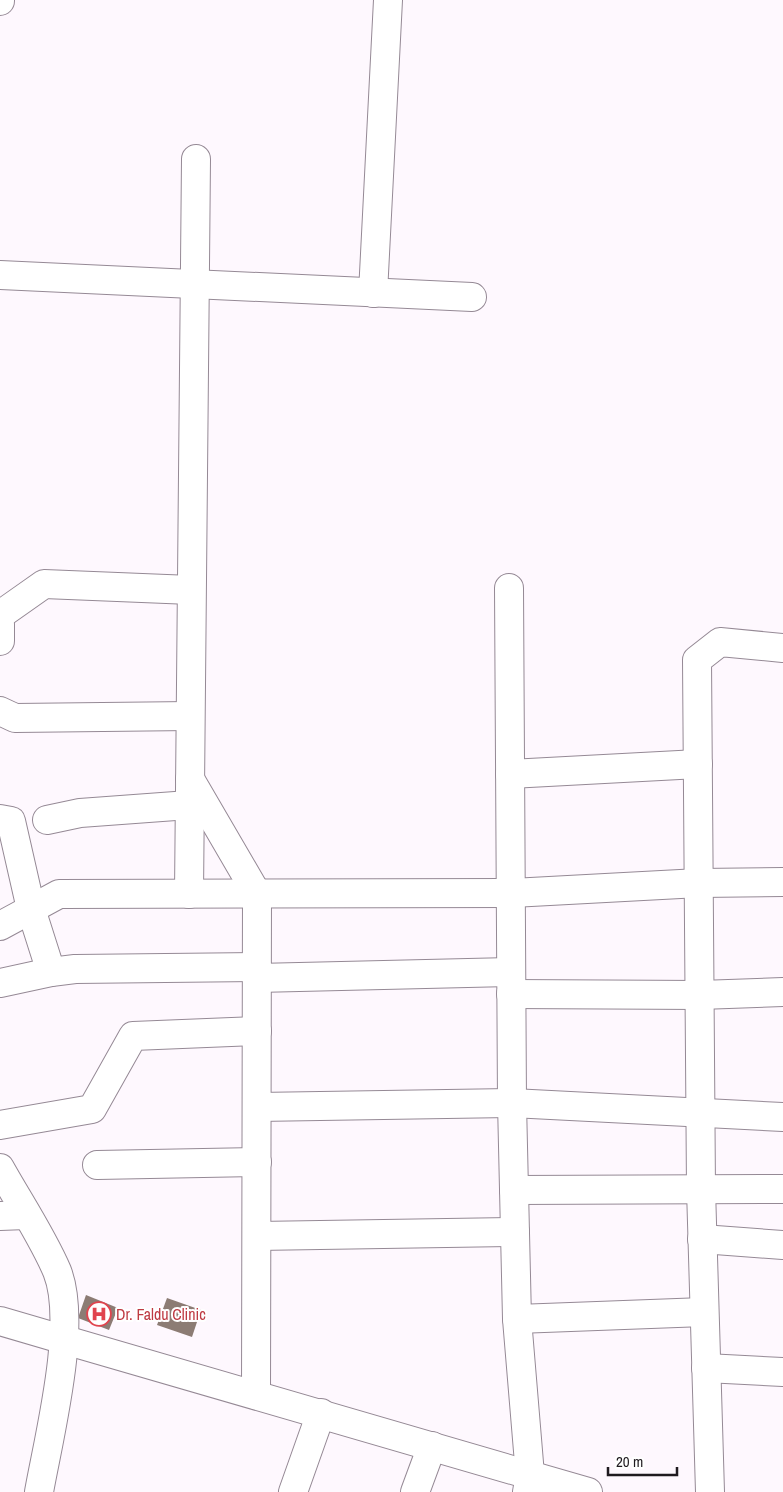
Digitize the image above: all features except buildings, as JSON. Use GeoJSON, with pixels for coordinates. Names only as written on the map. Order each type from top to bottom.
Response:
{"type":"FeatureCollection","features":[{"type":"Feature","properties":{"kind":"street"},"geometry":{"type":"LineString","coordinates":[[373,293],[388,0]]}},
{"type":"Feature","properties":{"kind":"street"},"geometry":{"type":"LineString","coordinates":[[189,894],[196,159]]}},
{"type":"Feature","properties":{"kind":"street"},"geometry":{"type":"LineString","coordinates":[[0,275],[472,297]]}},
{"type":"Feature","properties":{"kind":"street"},"geometry":{"type":"LineString","coordinates":[[0,615],[44,584],[191,590]]}},
{"type":"Feature","properties":{"kind":"street"},"geometry":{"type":"LineString","coordinates":[[509,588],[512,1103],[517,1319],[528,1483]]}},
{"type":"Feature","properties":{"kind":"street"},"geometry":{"type":"LineString","coordinates":[[0,624],[0,641]]}},
{"type":"Feature","properties":{"kind":"street"},"geometry":{"type":"LineString","coordinates":[[710,1492],[701,1189],[697,660],[720,642],[783,648]]}},
{"type":"Feature","properties":{"kind":"street"},"geometry":{"type":"LineString","coordinates":[[0,712],[16,718],[190,716]]}},
{"type":"Feature","properties":{"kind":"street"},"geometry":{"type":"LineString","coordinates":[[510,774],[698,764]]}},
{"type":"Feature","properties":{"kind":"street"},"geometry":{"type":"LineString","coordinates":[[190,778],[257,894],[256,1394]]}},
{"type":"Feature","properties":{"kind":"street"},"geometry":{"type":"LineString","coordinates":[[47,820],[80,813],[190,805]]}},
{"type":"Feature","properties":{"kind":"street"},"geometry":{"type":"LineString","coordinates":[[0,819],[11,821],[31,909],[51,972]]}},
{"type":"Feature","properties":{"kind":"street"},"geometry":{"type":"LineString","coordinates":[[0,926],[59,894],[512,893],[699,883],[783,882]]}},
{"type":"Feature","properties":{"kind":"street"},"geometry":{"type":"LineString","coordinates":[[0,984],[51,972],[75,969],[257,972],[511,983],[700,995],[783,992]]}},
{"type":"Feature","properties":{"kind":"street"},"geometry":{"type":"LineString","coordinates":[[0,1125],[92,1109],[133,1036],[257,1031]]}},
{"type":"Feature","properties":{"kind":"street"},"geometry":{"type":"LineString","coordinates":[[257,1107],[512,1103],[783,1117]]}},
{"type":"Feature","properties":{"kind":"street"},"geometry":{"type":"LineString","coordinates":[[97,1165],[256,1162]]}},
{"type":"Feature","properties":{"kind":"street"},"geometry":{"type":"LineString","coordinates":[[0,1168],[13,1216],[57,1272],[63,1307],[65,1340],[39,1492]]}},
{"type":"Feature","properties":{"kind":"street"},"geometry":{"type":"LineString","coordinates":[[514,1190],[783,1189]]}},
{"type":"Feature","properties":{"kind":"street"},"geometry":{"type":"LineString","coordinates":[[257,1236],[515,1232]]}},
{"type":"Feature","properties":{"kind":"street"},"geometry":{"type":"LineString","coordinates":[[702,1239],[783,1245]]}},
{"type":"Feature","properties":{"kind":"street"},"geometry":{"type":"LineString","coordinates":[[517,1319],[704,1312]]}},
{"type":"Feature","properties":{"kind":"street"},"geometry":{"type":"LineString","coordinates":[[0,1321],[432,1446],[528,1483],[588,1492]]}},
{"type":"Feature","properties":{"kind":"street"},"geometry":{"type":"LineString","coordinates":[[706,1368],[783,1372]]}},
{"type":"Feature","properties":{"kind":"street"},"geometry":{"type":"LineString","coordinates":[[293,1492],[321,1413]]}},
{"type":"Feature","properties":{"kind":"street"},"geometry":{"type":"LineString","coordinates":[[415,1492],[432,1446]]}},
{"type":"Feature","properties":{"kind":"place","name":"Dr. Faldu Clinic"},"geometry":{"type":"Point","coordinates":[99,1314]}}]}
